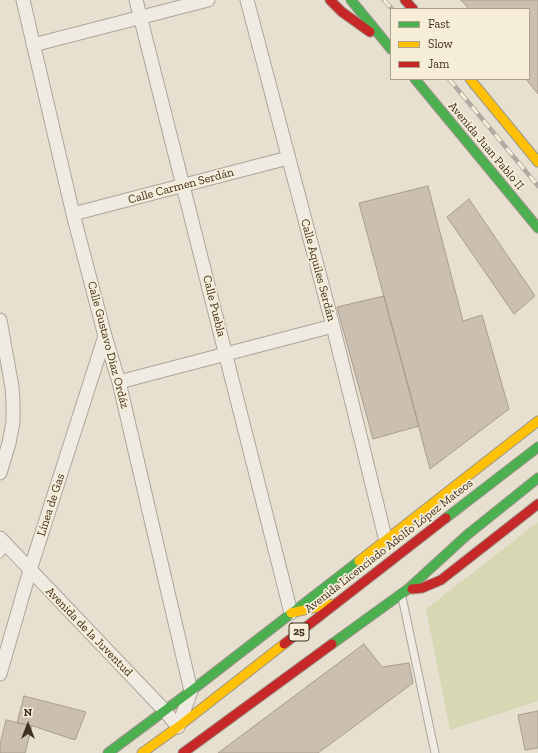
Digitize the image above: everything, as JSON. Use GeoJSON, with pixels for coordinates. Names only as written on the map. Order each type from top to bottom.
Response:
{"type":"FeatureCollection","features":[{"type":"Feature","properties":{"kind":"main road"},"geometry":{"type":"LineString","coordinates":[[330,0],[357,24],[380,36]]}},
{"type":"Feature","properties":{"kind":"main road"},"geometry":{"type":"LineString","coordinates":[[351,0],[390,48]]}},
{"type":"Feature","properties":{"kind":"main road"},"geometry":{"type":"LineString","coordinates":[[405,0],[412,8]]}},
{"type":"Feature","properties":{"kind":"main road","name":"Avenida Juan Pablo II"},"geometry":{"type":"LineString","coordinates":[[416,80],[538,228]]}},
{"type":"Feature","properties":{"kind":"main road"},"geometry":{"type":"LineString","coordinates":[[471,80],[538,162]]}},
{"type":"Feature","properties":{"kind":"main road"},"geometry":{"type":"LineString","coordinates":[[108,753],[386,541],[538,421]]}},
{"type":"Feature","properties":{"kind":"main road","name":"Avenida Licenciado Adolfo López Mateos"},"geometry":{"type":"LineString","coordinates":[[142,753],[178,727],[336,602],[538,447]]}},
{"type":"Feature","properties":{"kind":"main road","name":"25"},"geometry":{"type":"LineString","coordinates":[[183,753],[191,750],[404,591],[467,535],[538,478]]}},
{"type":"Feature","properties":{"kind":"main road"},"geometry":{"type":"LineString","coordinates":[[404,591],[422,588],[441,580],[538,504]]}},
{"type":"Feature","properties":{"kind":"main road"},"geometry":{"type":"LineString","coordinates":[[291,612],[336,602]]}},
{"type":"Feature","properties":{"kind":"street","name":"Calle Gustavo Díaz Ordáz"},"geometry":{"type":"LineString","coordinates":[[23,0],[73,214],[105,336],[119,382],[191,691]]}},
{"type":"Feature","properties":{"kind":"street","name":"Calle Puebla"},"geometry":{"type":"LineString","coordinates":[[136,0],[291,612]]}},
{"type":"Feature","properties":{"kind":"street"},"geometry":{"type":"LineString","coordinates":[[33,45],[208,0]]}},
{"type":"Feature","properties":{"kind":"street","name":"Calle Aquiles Serdán"},"geometry":{"type":"LineString","coordinates":[[247,0],[333,326],[386,541]]}},
{"type":"Feature","properties":{"kind":"street","name":"Calle Carmen Serdán"},"geometry":{"type":"LineString","coordinates":[[73,214],[288,158]]}},
{"type":"Feature","properties":{"kind":"street"},"geometry":{"type":"LineString","coordinates":[[0,320],[14,402],[10,443],[0,473]]}},
{"type":"Feature","properties":{"kind":"street"},"geometry":{"type":"LineString","coordinates":[[119,382],[333,326]]}},
{"type":"Feature","properties":{"kind":"street","name":"Línea de Gas"},"geometry":{"type":"LineString","coordinates":[[0,674],[30,570],[105,336]]}},
{"type":"Feature","properties":{"kind":"street","name":"Avenida de la Juventud"},"geometry":{"type":"LineString","coordinates":[[2,546],[30,570],[165,711],[178,727]]}},
{"type":"Feature","properties":{"kind":"street"},"geometry":{"type":"LineString","coordinates":[[178,727],[191,691]]}},
{"type":"Feature","properties":{"kind":"lane"},"geometry":{"type":"LineString","coordinates":[[404,591],[435,753]]}},
{"type":"Feature","properties":{"kind":"green space"},"geometry":{"type":"Polygon","coordinates":[[[538,522],[538,701],[450,730],[426,609],[538,522]]]}},
{"type":"Feature","properties":{"kind":"building"},"geometry":{"type":"Polygon","coordinates":[[[461,0],[538,0],[538,94],[527,80],[530,80],[530,8],[468,8],[461,0]]]}},
{"type":"Feature","properties":{"kind":"building"},"geometry":{"type":"Polygon","coordinates":[[[428,186],[463,321],[482,315],[509,409],[430,469],[359,203],[428,186]]]}},
{"type":"Feature","properties":{"kind":"building"},"geometry":{"type":"Polygon","coordinates":[[[469,199],[535,296],[514,314],[447,217],[469,199]]]}},
{"type":"Feature","properties":{"kind":"building"},"geometry":{"type":"Polygon","coordinates":[[[384,296],[419,426],[373,439],[337,307],[384,296]]]}},
{"type":"Feature","properties":{"kind":"building"},"geometry":{"type":"Polygon","coordinates":[[[364,644],[382,667],[409,663],[413,683],[318,753],[218,753],[364,644]]]}},
{"type":"Feature","properties":{"kind":"building"},"geometry":{"type":"Polygon","coordinates":[[[24,696],[86,712],[75,740],[33,726],[17,723],[24,696]]]}},
{"type":"Feature","properties":{"kind":"building"},"geometry":{"type":"Polygon","coordinates":[[[538,711],[538,748],[525,750],[518,715],[538,711]]]}},
{"type":"Feature","properties":{"kind":"building"},"geometry":{"type":"Polygon","coordinates":[[[6,720],[32,726],[25,753],[0,753],[0,744],[6,720]]]}},
{"type":"Feature","properties":{"kind":"railway"},"geometry":{"type":"LineString","coordinates":[[384,0],[391,8]]}},
{"type":"Feature","properties":{"kind":"railway"},"geometry":{"type":"LineString","coordinates":[[450,80],[538,186]]}},
{"type":"Feature","properties":{"kind":"traffic: fast"},"geometry":{"type":"LineString","coordinates":[[351,0],[390,48]]}},
{"type":"Feature","properties":{"kind":"traffic: fast"},"geometry":{"type":"LineString","coordinates":[[416,80],[538,228]]}},
{"type":"Feature","properties":{"kind":"traffic: fast"},"geometry":{"type":"LineString","coordinates":[[446,518],[538,447]]}},
{"type":"Feature","properties":{"kind":"traffic: fast"},"geometry":{"type":"LineString","coordinates":[[332,644],[408,589],[467,535],[538,478]]}},
{"type":"Feature","properties":{"kind":"traffic: fast"},"geometry":{"type":"LineString","coordinates":[[108,753],[359,561]]}},
{"type":"Feature","properties":{"kind":"traffic: slow"},"geometry":{"type":"LineString","coordinates":[[471,80],[538,162]]}},
{"type":"Feature","properties":{"kind":"traffic: slow"},"geometry":{"type":"LineString","coordinates":[[359,561],[538,421]]}},
{"type":"Feature","properties":{"kind":"traffic: slow"},"geometry":{"type":"LineString","coordinates":[[291,613],[330,604]]}},
{"type":"Feature","properties":{"kind":"traffic: slow"},"geometry":{"type":"LineString","coordinates":[[142,753],[178,727],[284,644]]}},
{"type":"Feature","properties":{"kind":"traffic: jam"},"geometry":{"type":"LineString","coordinates":[[330,0],[342,12],[370,32]]}},
{"type":"Feature","properties":{"kind":"traffic: jam"},"geometry":{"type":"LineString","coordinates":[[405,0],[412,8]]}},
{"type":"Feature","properties":{"kind":"traffic: jam"},"geometry":{"type":"LineString","coordinates":[[412,589],[422,588],[441,580],[538,504]]}},
{"type":"Feature","properties":{"kind":"traffic: jam"},"geometry":{"type":"LineString","coordinates":[[284,644],[446,518]]}},
{"type":"Feature","properties":{"kind":"traffic: jam"},"geometry":{"type":"LineString","coordinates":[[183,753],[332,644]]}}]}
